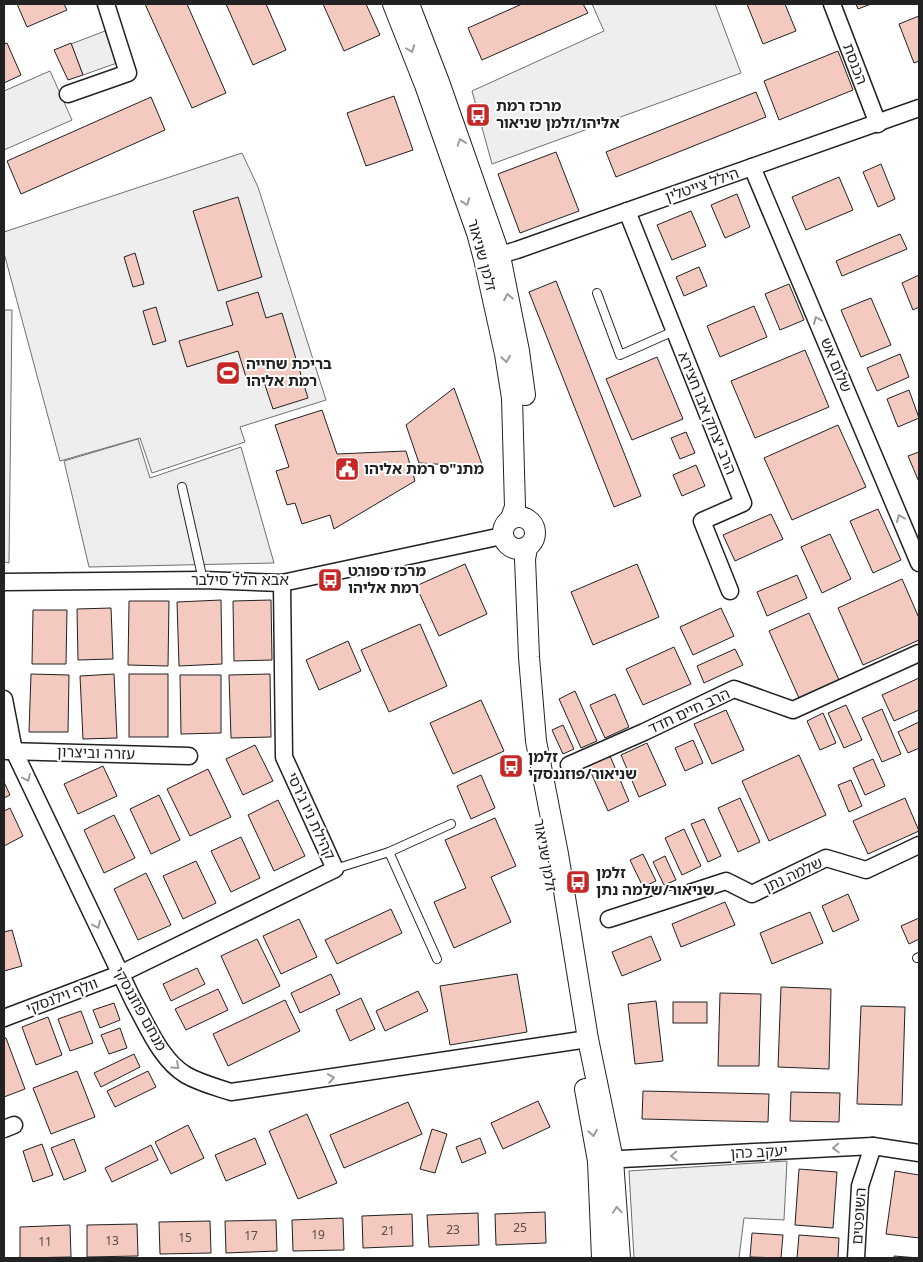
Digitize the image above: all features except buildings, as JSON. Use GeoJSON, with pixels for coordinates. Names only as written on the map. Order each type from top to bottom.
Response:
{"type":"FeatureCollection","features":[{"type":"Feature","properties":{"kind":"street"},"geometry":{"type":"LineString","coordinates":[[68,94],[128,73],[106,4]]}},
{"type":"Feature","properties":{"kind":"street","name":"זלמן שניאור"},"geometry":{"type":"LineString","coordinates":[[393,4],[428,95],[477,233],[492,257]]}},
{"type":"Feature","properties":{"kind":"street","name":"זלמן שניאור"},"geometry":{"type":"LineString","coordinates":[[409,4],[439,82],[492,257],[512,398],[519,659],[527,748],[606,1160]]}},
{"type":"Feature","properties":{"kind":"street","name":"הכנסת"},"geometry":{"type":"LineString","coordinates":[[832,4],[878,124]]}},
{"type":"Feature","properties":{"kind":"street","name":"הילל צייטלין"},"geometry":{"type":"LineString","coordinates":[[492,257],[878,124],[919,108]]}},
{"type":"Feature","properties":{"kind":"street","name":"שלום אש"},"geometry":{"type":"LineString","coordinates":[[752,167],[919,563]]}},
{"type":"Feature","properties":{"kind":"street","name":"הרב יצחק אבו חצירא"},"geometry":{"type":"LineString","coordinates":[[627,211],[744,503],[702,521],[730,591]]}},
{"type":"Feature","properties":{"kind":"street","name":"אבא הלל סילבר"},"geometry":{"type":"LineString","coordinates":[[4,582],[203,580],[282,583],[516,534]]}},
{"type":"Feature","properties":{"kind":"street","name":"קהילת ניו ג'רסי"},"geometry":{"type":"LineString","coordinates":[[120,974],[336,869],[284,757],[282,583]]}},
{"type":"Feature","properties":{"kind":"street","name":"הרב חיים חדד"},"geometry":{"type":"LineString","coordinates":[[569,764],[734,690],[793,710],[919,653]]}},
{"type":"Feature","properties":{"kind":"street","name":"מנחם פוזננסקי"},"geometry":{"type":"LineString","coordinates":[[4,699],[9,751],[134,1002],[154,1038],[169,1059],[186,1075],[231,1092],[582,1040]]}},
{"type":"Feature","properties":{"kind":"street","name":"עזרה וביצרון"},"geometry":{"type":"LineString","coordinates":[[9,751],[189,756]]}},
{"type":"Feature","properties":{"kind":"street","name":"שלמה נתן"},"geometry":{"type":"LineString","coordinates":[[609,919],[726,881],[752,894],[826,858],[866,870],[919,845]]}},
{"type":"Feature","properties":{"kind":"street","name":"וולף וילנסקי"},"geometry":{"type":"LineString","coordinates":[[4,1018],[120,974]]}},
{"type":"Feature","properties":{"kind":"street","name":"יעקב כהן"},"geometry":{"type":"LineString","coordinates":[[606,1160],[873,1146],[919,1153]]}},
{"type":"Feature","properties":{"kind":"street","name":"השופטים"},"geometry":{"type":"LineString","coordinates":[[856,1258],[860,1186],[873,1146]]}},
{"type":"Feature","properties":{"kind":"street"},"geometry":{"type":"LineString","coordinates":[[602,1258],[606,1160]]}},
{"type":"Feature","properties":{"kind":"street"},"geometry":{"type":"LineString","coordinates":[[606,1160],[620,1258]]}},
{"type":"Feature","properties":{"kind":"lane"},"geometry":{"type":"LineString","coordinates":[[596,293],[620,355],[674,331]]}},
{"type":"Feature","properties":{"kind":"lane"},"geometry":{"type":"LineString","coordinates":[[182,487],[203,580]]}},
{"type":"Feature","properties":{"kind":"lane"},"geometry":{"type":"LineString","coordinates":[[336,869],[389,852],[452,824]]}},
{"type":"Feature","properties":{"kind":"lane"},"geometry":{"type":"LineString","coordinates":[[389,852],[437,959]]}},
{"type":"Feature","properties":{"kind":"shaded area"},"geometry":{"type":"Polygon","coordinates":[[[592,4],[715,4],[741,73],[492,164],[472,91],[604,31],[592,4]]]}},
{"type":"Feature","properties":{"kind":"shaded area"},"geometry":{"type":"Polygon","coordinates":[[[105,31],[117,63],[83,75],[71,44],[105,31]]]}},
{"type":"Feature","properties":{"kind":"shaded area"},"geometry":{"type":"Polygon","coordinates":[[[50,71],[72,120],[4,150],[4,91],[50,71]]]}},
{"type":"Feature","properties":{"kind":"shaded area"},"geometry":{"type":"Polygon","coordinates":[[[242,153],[258,187],[326,400],[240,427],[245,442],[152,473],[140,438],[60,461],[4,253],[4,232],[242,153]]]}},
{"type":"Feature","properties":{"kind":"shaded area"},"geometry":{"type":"Polygon","coordinates":[[[4,310],[12,310],[9,563],[4,562],[4,310]]]}},
{"type":"Feature","properties":{"kind":"shaded area"},"geometry":{"type":"Polygon","coordinates":[[[138,439],[150,478],[241,447],[274,563],[89,567],[64,461],[138,439]]]}},
{"type":"Feature","properties":{"kind":"shaded area"},"geometry":{"type":"Polygon","coordinates":[[[787,1161],[784,1220],[744,1218],[739,1258],[634,1258],[629,1171],[787,1161]]]}},
{"type":"Feature","properties":{"kind":"place","name":"מרכז רמת אליהו/זלמן שניאור"},"geometry":{"type":"Point","coordinates":[478,115]}},
{"type":"Feature","properties":{"kind":"place","name":"בריכת שחייה רמת אליהו"},"geometry":{"type":"Point","coordinates":[228,373]}},
{"type":"Feature","properties":{"kind":"place","name":"מתנ\"ס רמת אליהו"},"geometry":{"type":"Point","coordinates":[347,469]}},
{"type":"Feature","properties":{"kind":"place","name":"מרכז ספורט רמת אליהו"},"geometry":{"type":"Point","coordinates":[330,580]}},
{"type":"Feature","properties":{"kind":"place","name":"זלמן שניאור/פוזננסקי"},"geometry":{"type":"Point","coordinates":[511,766]}},
{"type":"Feature","properties":{"kind":"place","name":"זלמן שניאור/שלמה נתן"},"geometry":{"type":"Point","coordinates":[578,882]}}]}
